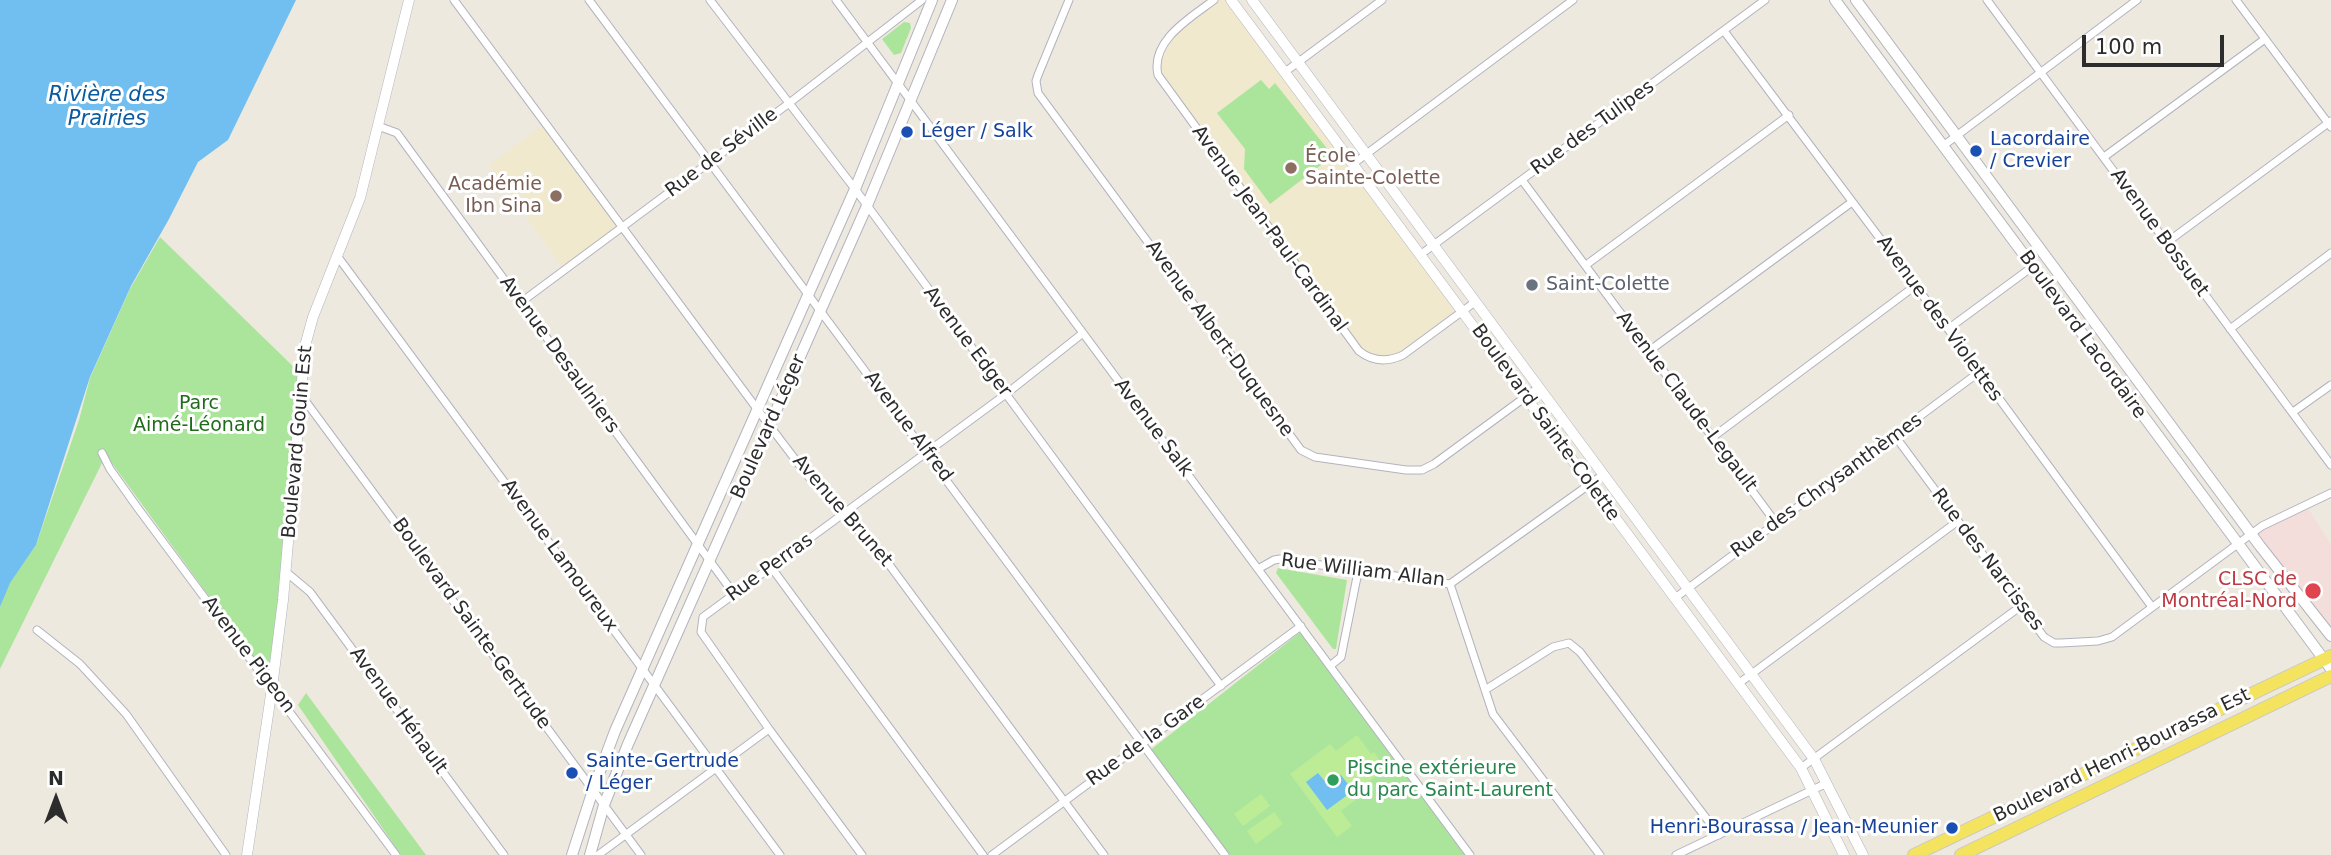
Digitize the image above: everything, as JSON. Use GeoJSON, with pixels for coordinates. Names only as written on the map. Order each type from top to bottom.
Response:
{"type":"FeatureCollection","features":[{"type":"Feature","properties":{"kind":"main road","name":"Boulevard Léger"},"geometry":{"type":"LineString","coordinates":[[572,855],[593,790],[642,668],[855,190],[932,0]]}},
{"type":"Feature","properties":{"kind":"main road","name":"Boulevard Léger"},"geometry":{"type":"LineString","coordinates":[[590,855],[604,806],[654,684],[866,208],[952,0]]}},
{"type":"Feature","properties":{"kind":"main road","name":"Boulevard Lacordaire"},"geometry":{"type":"LineString","coordinates":[[1835,0],[2238,544],[2328,661]]}},
{"type":"Feature","properties":{"kind":"main road","name":"Boulevard Lacordaire"},"geometry":{"type":"LineString","coordinates":[[1856,0],[2251,534],[2331,636]]}},
{"type":"Feature","properties":{"kind":"main road","name":"Boulevard Henri-Bourassa Est"},"geometry":{"type":"LineString","coordinates":[[1914,855],[1935,850],[2328,661]]}},
{"type":"Feature","properties":{"kind":"main road","name":"Boulevard Henri-Bourassa Est"},"geometry":{"type":"LineString","coordinates":[[1961,855],[2331,676]]}},
{"type":"Feature","properties":{"kind":"street","name":"Boulevard Gouin Est"},"geometry":{"type":"LineString","coordinates":[[247,855],[286,572],[300,394],[308,331],[360,198],[409,0]]}},
{"type":"Feature","properties":{"kind":"street","name":"Avenue Brunet"},"geometry":{"type":"LineString","coordinates":[[454,0],[807,475],[885,559],[1104,855]]}},
{"type":"Feature","properties":{"kind":"street","name":"Avenue Alfred"},"geometry":{"type":"LineString","coordinates":[[589,0],[1225,855]]}},
{"type":"Feature","properties":{"kind":"street","name":"Avenue Edger"},"geometry":{"type":"LineString","coordinates":[[710,0],[855,190],[1221,686]]}},
{"type":"Feature","properties":{"kind":"street","name":"Avenue Salk"},"geometry":{"type":"LineString","coordinates":[[836,0],[1470,855]]}},
{"type":"Feature","properties":{"kind":"street","name":"Rue de Séville"},"geometry":{"type":"LineString","coordinates":[[520,303],[788,104],[922,0]]}},
{"type":"Feature","properties":{"kind":"street","name":"Avenue Albert-Duquesne"},"geometry":{"type":"LineString","coordinates":[[1069,0],[1038,75],[1038,93],[1301,450],[1315,457],[1422,470],[1539,387]]}},
{"type":"Feature","properties":{"kind":"street","name":"Avenue Jean-Paul-Cardinal"},"geometry":{"type":"LineString","coordinates":[[1214,0],[1182,24],[1167,40],[1157,62],[1158,75],[1359,351],[1372,359],[1393,359],[1403,355],[1475,302]]}},
{"type":"Feature","properties":{"kind":"street","name":"Boulevard Sainte-Colette"},"geometry":{"type":"LineString","coordinates":[[1231,0],[1801,768],[1844,855]]}},
{"type":"Feature","properties":{"kind":"street","name":"Boulevard Sainte-Colette"},"geometry":{"type":"LineString","coordinates":[[1252,0],[1814,760],[1863,855]]}},
{"type":"Feature","properties":{"kind":"street"},"geometry":{"type":"LineString","coordinates":[[1285,72],[1382,0]]}},
{"type":"Feature","properties":{"kind":"street"},"geometry":{"type":"LineString","coordinates":[[1353,164],[1573,0]]}},
{"type":"Feature","properties":{"kind":"street","name":"Rue des Tulipes"},"geometry":{"type":"LineString","coordinates":[[1420,255],[1765,0]]}},
{"type":"Feature","properties":{"kind":"street","name":"Avenue Bossuet"},"geometry":{"type":"LineString","coordinates":[[1987,0],[2331,465]]}},
{"type":"Feature","properties":{"kind":"street"},"geometry":{"type":"LineString","coordinates":[[1943,146],[2137,0]]}},
{"type":"Feature","properties":{"kind":"street"},"geometry":{"type":"LineString","coordinates":[[2166,243],[2330,124],[2236,0]]}},
{"type":"Feature","properties":{"kind":"street","name":"Avenue des Violettes"},"geometry":{"type":"LineString","coordinates":[[1724,31],[2152,607]]}},
{"type":"Feature","properties":{"kind":"street"},"geometry":{"type":"LineString","coordinates":[[2104,157],[2265,39]]}},
{"type":"Feature","properties":{"kind":"street"},"geometry":{"type":"LineString","coordinates":[[1586,265],[1789,115]]}},
{"type":"Feature","properties":{"kind":"street","name":"Avenue Desaulniers"},"geometry":{"type":"LineString","coordinates":[[378,126],[397,134],[734,594]]}},
{"type":"Feature","properties":{"kind":"street","name":"Avenue Claude-Legault"},"geometry":{"type":"LineString","coordinates":[[1522,180],[1776,523]]}},
{"type":"Feature","properties":{"kind":"street"},"geometry":{"type":"LineString","coordinates":[[1649,351],[1852,202]]}},
{"type":"Feature","properties":{"kind":"street"},"geometry":{"type":"LineString","coordinates":[[2230,329],[2331,253]]}},
{"type":"Feature","properties":{"kind":"street","name":"Avenue Lamoureux"},"geometry":{"type":"LineString","coordinates":[[338,257],[780,855]]}},
{"type":"Feature","properties":{"kind":"street"},"geometry":{"type":"LineString","coordinates":[[1948,329],[2032,267]]}},
{"type":"Feature","properties":{"kind":"street"},"geometry":{"type":"LineString","coordinates":[[1713,437],[1916,286]]}},
{"type":"Feature","properties":{"kind":"street","name":"Rue Perras"},"geometry":{"type":"LineString","coordinates":[[769,729],[701,632],[703,617],[1006,394],[1083,333]]}},
{"type":"Feature","properties":{"kind":"street","name":"Rue des Chrysanthèmes"},"geometry":{"type":"LineString","coordinates":[[1675,598],[1978,373]]}},
{"type":"Feature","properties":{"kind":"street"},"geometry":{"type":"LineString","coordinates":[[2293,412],[2331,385]]}},
{"type":"Feature","properties":{"kind":"street","name":"Boulevard Sainte-Gertrude"},"geometry":{"type":"LineString","coordinates":[[300,394],[641,855]]}},
{"type":"Feature","properties":{"kind":"street","name":"Rue des Narcisses"},"geometry":{"type":"LineString","coordinates":[[1895,436],[2044,637],[2054,643],[2098,641],[2112,637],[2262,526],[2331,493]]}},
{"type":"Feature","properties":{"kind":"street","name":"Avenue Pigeon"},"geometry":{"type":"LineString","coordinates":[[102,453],[137,507],[396,855]]}},
{"type":"Feature","properties":{"kind":"street","name":"Rue William Allan"},"geometry":{"type":"LineString","coordinates":[[1258,569],[1280,559],[1450,584],[1604,474]]}},
{"type":"Feature","properties":{"kind":"street"},"geometry":{"type":"LineString","coordinates":[[1738,684],[1958,521]]}},
{"type":"Feature","properties":{"kind":"street"},"geometry":{"type":"LineString","coordinates":[[771,567],[983,855]]}},
{"type":"Feature","properties":{"kind":"street","name":"Avenue Hénault"},"geometry":{"type":"LineString","coordinates":[[286,572],[310,592],[503,855]]}},
{"type":"Feature","properties":{"kind":"street"},"geometry":{"type":"LineString","coordinates":[[1330,666],[1341,657],[1358,572]]}},
{"type":"Feature","properties":{"kind":"street"},"geometry":{"type":"LineString","coordinates":[[1450,584],[1493,713],[1601,855]]}},
{"type":"Feature","properties":{"kind":"street"},"geometry":{"type":"LineString","coordinates":[[1801,768],[2021,606]]}},
{"type":"Feature","properties":{"kind":"street","name":"Rue de la Gare"},"geometry":{"type":"LineString","coordinates":[[992,855],[1301,626]]}},
{"type":"Feature","properties":{"kind":"street"},"geometry":{"type":"LineString","coordinates":[[37,630],[80,664],[126,714],[226,855]]}},
{"type":"Feature","properties":{"kind":"street"},"geometry":{"type":"LineString","coordinates":[[1485,690],[1553,647],[1569,643],[1580,652],[1719,835]]}},
{"type":"Feature","properties":{"kind":"street"},"geometry":{"type":"LineString","coordinates":[[598,855],[769,729],[862,855]]}},
{"type":"Feature","properties":{"kind":"street"},"geometry":{"type":"LineString","coordinates":[[1676,855],[1828,783]]}},
{"type":"Feature","properties":{"kind":"shaded area","name":"École Sainte-Colette"},"geometry":{"type":"Polygon","coordinates":[[[1214,0],[1231,0],[1462,311],[1384,366],[1359,351],[1156,68],[1182,24],[1214,0]]]}},
{"type":"Feature","properties":{"kind":"shaded area","name":"Académie Ibn Sina"},"geometry":{"type":"Polygon","coordinates":[[[546,123],[622,227],[564,270],[489,165],[546,123]]]}},
{"type":"Feature","properties":{"kind":"shaded area","name":"CLSC de Montréal-Nord"},"geometry":{"type":"Polygon","coordinates":[[[2306,505],[2331,544],[2331,636],[2251,534],[2306,505]]]}},
{"type":"Feature","properties":{"kind":"green space"},"geometry":{"type":"Polygon","coordinates":[[[904,22],[910,23],[911,28],[901,53],[894,55],[882,39],[904,22]]]}},
{"type":"Feature","properties":{"kind":"green space"},"geometry":{"type":"Polygon","coordinates":[[[1261,80],[1269,89],[1275,83],[1333,156],[1270,204],[1244,169],[1245,149],[1217,113],[1261,80]]]}},
{"type":"Feature","properties":{"kind":"green space","name":"Parc Aimé-Léonard"},"geometry":{"type":"Polygon","coordinates":[[[160,237],[302,375],[276,688],[106,455],[0,669],[0,607],[8,585],[36,545],[79,420],[90,378],[130,289],[160,237]]]}},
{"type":"Feature","properties":{"kind":"green space"},"geometry":{"type":"Polygon","coordinates":[[[1278,568],[1347,580],[1336,649],[1333,649],[1276,573],[1278,568]]]}},
{"type":"Feature","properties":{"kind":"green space"},"geometry":{"type":"Polygon","coordinates":[[[1303,630],[1467,855],[1226,855],[1149,751],[1303,630]]]}},
{"type":"Feature","properties":{"kind":"green space"},"geometry":{"type":"Polygon","coordinates":[[[306,693],[426,855],[401,855],[298,705],[306,693]]]}},
{"type":"Feature","properties":{"kind":"green space","name":"Piscine extérieure du parc Saint-Laurent"},"geometry":{"type":"Polygon","coordinates":[[[1357,735],[1386,769],[1363,786],[1366,792],[1341,811],[1352,826],[1337,837],[1290,774],[1330,744],[1336,751],[1357,735]]]}},
{"type":"Feature","properties":{"kind":"green space"},"geometry":{"type":"Polygon","coordinates":[[[1261,794],[1270,806],[1243,826],[1234,814],[1261,794]]]}},
{"type":"Feature","properties":{"kind":"green space"},"geometry":{"type":"Polygon","coordinates":[[[1274,812],[1283,824],[1256,844],[1247,831],[1274,812]]]}},
{"type":"Feature","properties":{"kind":"water","name":"Rivière des Prairies"},"geometry":{"type":"Polygon","coordinates":[[[0,0],[296,0],[228,140],[198,162],[131,286],[90,377],[36,545],[10,583],[0,607],[0,0]]]}},
{"type":"Feature","properties":{"kind":"water"},"geometry":{"type":"Polygon","coordinates":[[[1318,773],[1327,784],[1341,775],[1353,791],[1327,810],[1306,782],[1318,773]]]}},
{"type":"Feature","properties":{"kind":"place","name":"Léger / Salk"},"geometry":{"type":"Point","coordinates":[907,132]}},
{"type":"Feature","properties":{"kind":"place","name":"Lacordaire / Crevier"},"geometry":{"type":"Point","coordinates":[1976,151]}},
{"type":"Feature","properties":{"kind":"place","name":"École Sainte-Colette"},"geometry":{"type":"Point","coordinates":[1291,168]}},
{"type":"Feature","properties":{"kind":"place","name":"Académie Ibn Sina"},"geometry":{"type":"Point","coordinates":[556,196]}},
{"type":"Feature","properties":{"kind":"place","name":"Saint-Colette"},"geometry":{"type":"Point","coordinates":[1532,285]}},
{"type":"Feature","properties":{"kind":"place","name":"CLSC de Montréal-Nord"},"geometry":{"type":"Point","coordinates":[2313,591]}},
{"type":"Feature","properties":{"kind":"place","name":"Sainte-Gertrude / Léger"},"geometry":{"type":"Point","coordinates":[572,773]}},
{"type":"Feature","properties":{"kind":"place","name":"Piscine extérieure du parc Saint-Laurent"},"geometry":{"type":"Point","coordinates":[1333,780]}},
{"type":"Feature","properties":{"kind":"place","name":"Henri-Bourassa / Jean-Meunier"},"geometry":{"type":"Point","coordinates":[1952,828]}}]}
